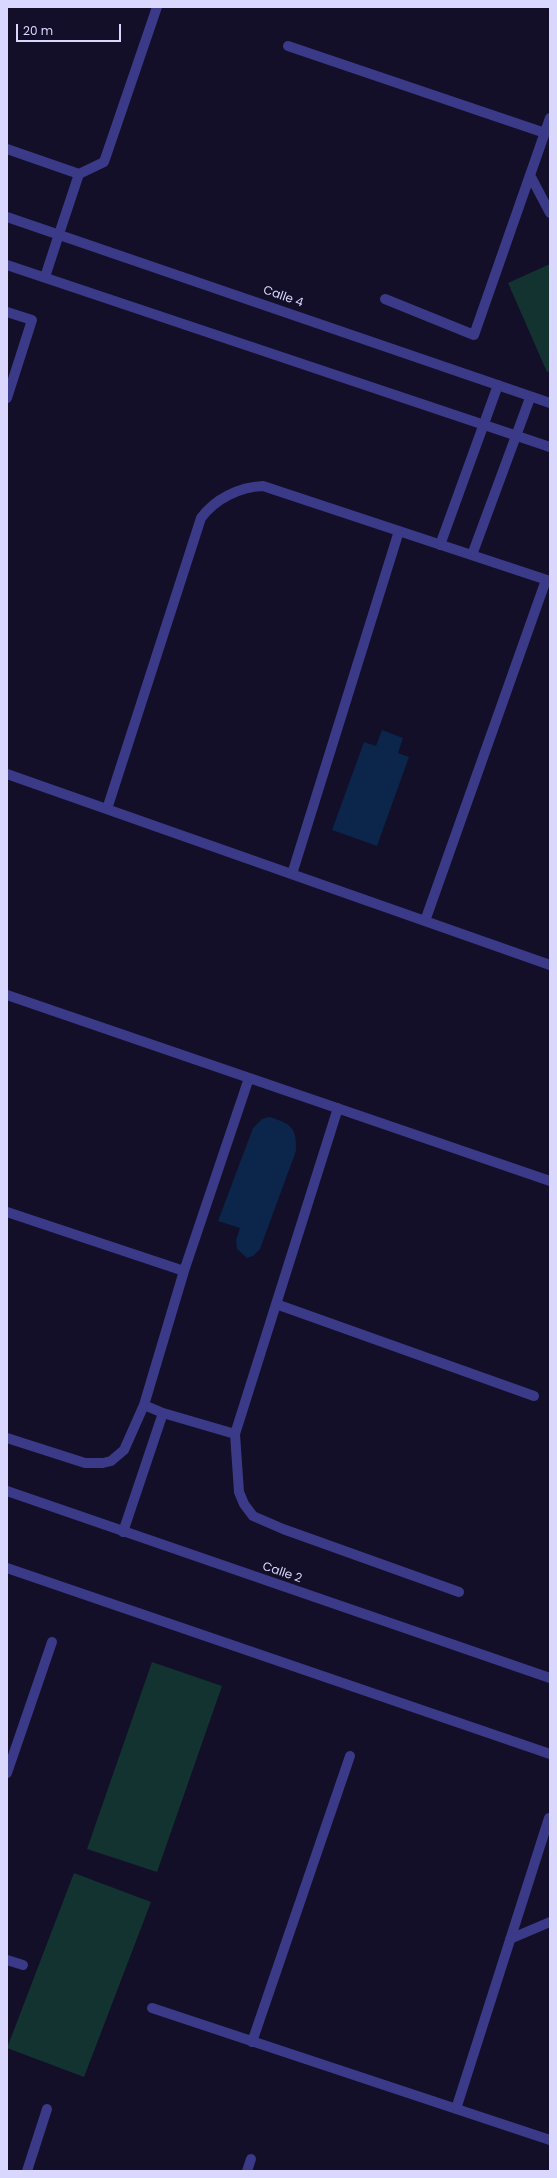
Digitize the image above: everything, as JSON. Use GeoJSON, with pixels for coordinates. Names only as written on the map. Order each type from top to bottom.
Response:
{"type":"FeatureCollection","features":[{"type":"Feature","properties":{"kind":"street"},"geometry":{"type":"LineString","coordinates":[[7,149],[79,174],[104,162],[157,7]]}},
{"type":"Feature","properties":{"kind":"street"},"geometry":{"type":"LineString","coordinates":[[288,46],[545,133]]}},
{"type":"Feature","properties":{"kind":"street"},"geometry":{"type":"LineString","coordinates":[[385,299],[474,335],[550,118]]}},
{"type":"Feature","properties":{"kind":"street"},"geometry":{"type":"LineString","coordinates":[[45,277],[79,174]]}},
{"type":"Feature","properties":{"kind":"street"},"geometry":{"type":"LineString","coordinates":[[530,175],[550,213]]}},
{"type":"Feature","properties":{"kind":"street","name":"Calle 4"},"geometry":{"type":"LineString","coordinates":[[7,217],[498,385],[530,398],[550,403]]}},
{"type":"Feature","properties":{"kind":"street"},"geometry":{"type":"LineString","coordinates":[[7,264],[483,426],[550,447]]}},
{"type":"Feature","properties":{"kind":"street"},"geometry":{"type":"LineString","coordinates":[[7,312],[32,320],[7,398]]}},
{"type":"Feature","properties":{"kind":"street"},"geometry":{"type":"LineString","coordinates":[[440,545],[498,385]]}},
{"type":"Feature","properties":{"kind":"street"},"geometry":{"type":"LineString","coordinates":[[472,555],[530,398]]}},
{"type":"Feature","properties":{"kind":"street"},"geometry":{"type":"LineString","coordinates":[[107,809],[201,518],[216,502],[248,487],[263,486],[548,581],[425,921]]}},
{"type":"Feature","properties":{"kind":"street"},"geometry":{"type":"LineString","coordinates":[[292,874],[399,531]]}},
{"type":"Feature","properties":{"kind":"street"},"geometry":{"type":"LineString","coordinates":[[7,774],[550,965]]}},
{"type":"Feature","properties":{"kind":"street"},"geometry":{"type":"LineString","coordinates":[[7,995],[550,1181]]}},
{"type":"Feature","properties":{"kind":"street"},"geometry":{"type":"LineString","coordinates":[[7,1438],[85,1463],[103,1463],[111,1461],[124,1450],[144,1405],[184,1271],[249,1078]]}},
{"type":"Feature","properties":{"kind":"street"},"geometry":{"type":"LineString","coordinates":[[338,1108],[235,1434],[239,1492],[244,1504],[253,1516],[284,1529],[459,1592]]}},
{"type":"Feature","properties":{"kind":"street"},"geometry":{"type":"LineString","coordinates":[[7,1212],[184,1271]]}},
{"type":"Feature","properties":{"kind":"street"},"geometry":{"type":"LineString","coordinates":[[276,1304],[534,1396]]}},
{"type":"Feature","properties":{"kind":"street"},"geometry":{"type":"LineString","coordinates":[[144,1405],[163,1413],[235,1434]]}},
{"type":"Feature","properties":{"kind":"street"},"geometry":{"type":"LineString","coordinates":[[123,1532],[163,1413]]}},
{"type":"Feature","properties":{"kind":"street","name":"Calle 2"},"geometry":{"type":"LineString","coordinates":[[7,1490],[123,1532],[550,1678]]}},
{"type":"Feature","properties":{"kind":"street"},"geometry":{"type":"LineString","coordinates":[[7,1568],[550,1754]]}},
{"type":"Feature","properties":{"kind":"street"},"geometry":{"type":"LineString","coordinates":[[7,1773],[52,1642]]}},
{"type":"Feature","properties":{"kind":"street"},"geometry":{"type":"LineString","coordinates":[[252,2042],[350,1756]]}},
{"type":"Feature","properties":{"kind":"street"},"geometry":{"type":"LineString","coordinates":[[456,2109],[549,1818]]}},
{"type":"Feature","properties":{"kind":"street"},"geometry":{"type":"LineString","coordinates":[[510,1939],[550,1922]]}},
{"type":"Feature","properties":{"kind":"street"},"geometry":{"type":"LineString","coordinates":[[7,1960],[23,1965]]}},
{"type":"Feature","properties":{"kind":"street"},"geometry":{"type":"LineString","coordinates":[[152,2008],[550,2140]]}},
{"type":"Feature","properties":{"kind":"street"},"geometry":{"type":"LineString","coordinates":[[27,2171],[47,2109]]}},
{"type":"Feature","properties":{"kind":"street"},"geometry":{"type":"LineString","coordinates":[[247,2171],[251,2159]]}},
{"type":"Feature","properties":{"kind":"green space"},"geometry":{"type":"Polygon","coordinates":[[[550,264],[550,371],[547,372],[508,283],[550,264]]]}},
{"type":"Feature","properties":{"kind":"green space"},"geometry":{"type":"Polygon","coordinates":[[[152,1662],[222,1686],[157,1872],[87,1849],[152,1662]]]}},
{"type":"Feature","properties":{"kind":"green space"},"geometry":{"type":"Polygon","coordinates":[[[74,1873],[151,1902],[84,2077],[7,2048],[74,1873]]]}},
{"type":"Feature","properties":{"kind":"water"},"geometry":{"type":"Polygon","coordinates":[[[382,730],[403,738],[398,753],[409,757],[377,846],[332,830],[364,742],[376,746],[382,730]]]}},
{"type":"Feature","properties":{"kind":"water"},"geometry":{"type":"Polygon","coordinates":[[[269,1117],[287,1124],[291,1128],[294,1132],[296,1151],[260,1249],[253,1256],[247,1258],[237,1249],[236,1240],[240,1228],[218,1221],[253,1128],[262,1119],[269,1117]]]}}]}
